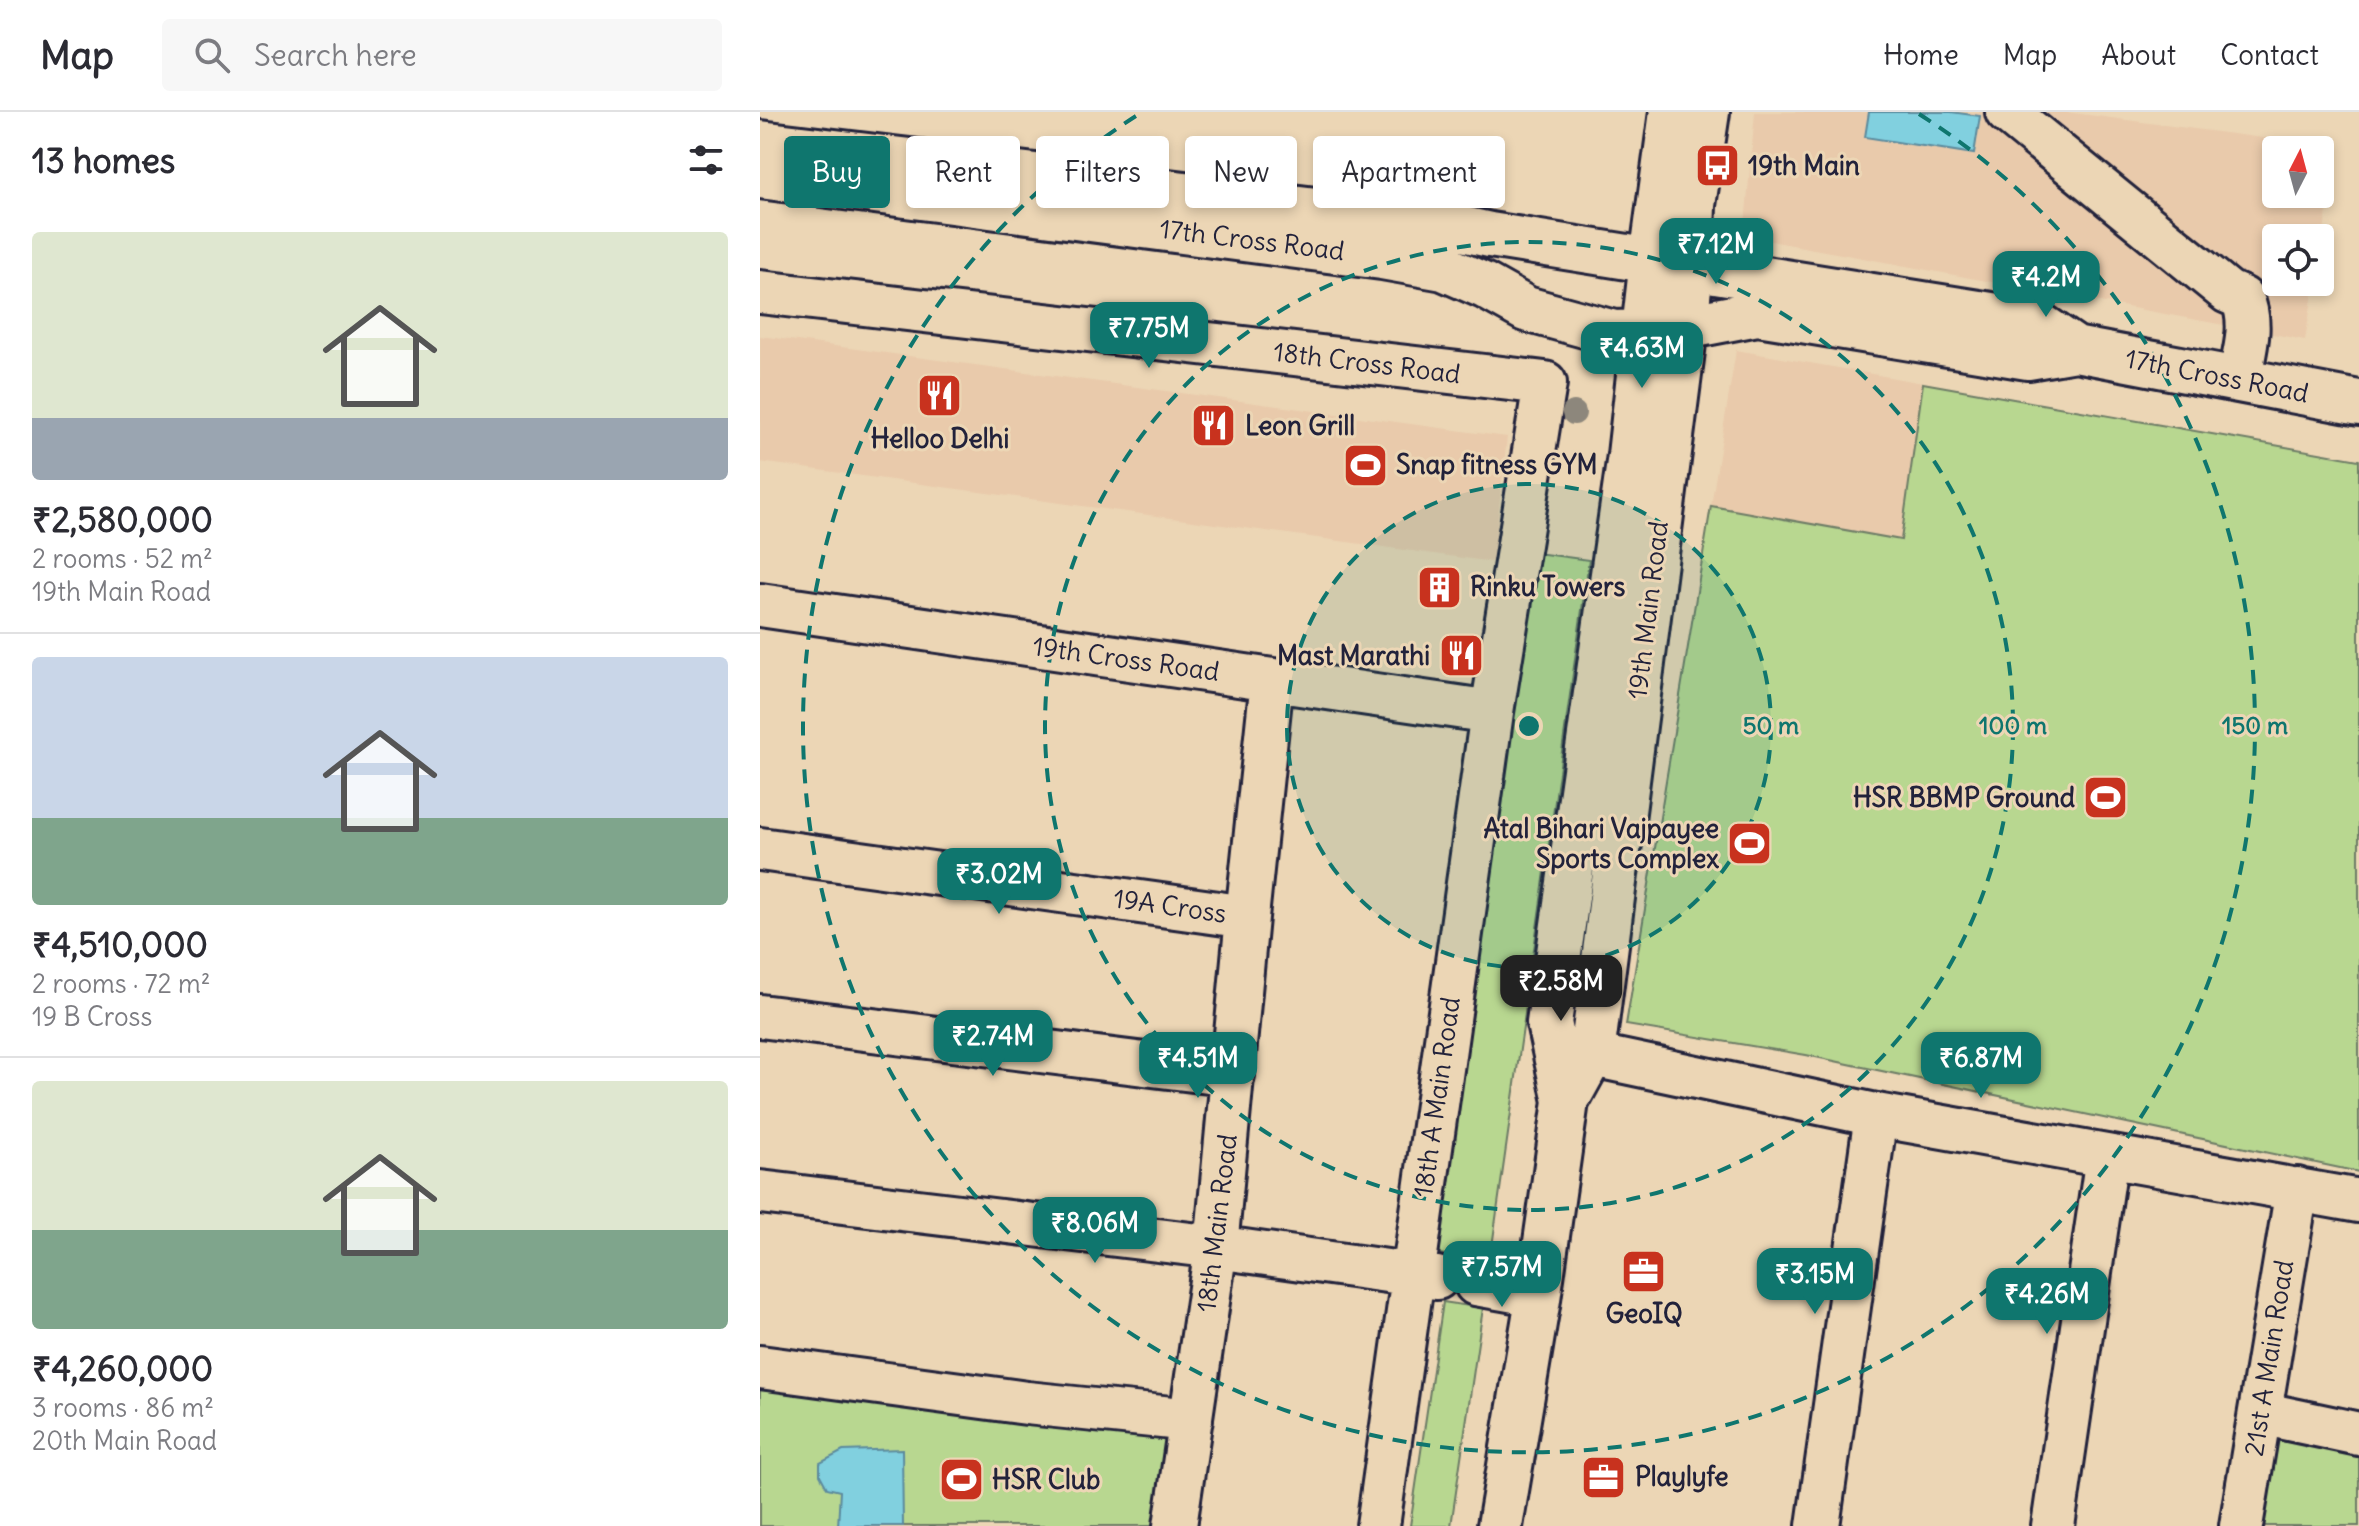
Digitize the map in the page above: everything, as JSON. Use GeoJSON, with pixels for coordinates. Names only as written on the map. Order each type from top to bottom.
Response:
{"type":"FeatureCollection","features":[{"type":"Feature","properties":{"kind":"main road","name":"19th Main Road"},"geometry":{"type":"LineString","coordinates":[[1500,1526],[1538,1295],[1573,1051],[1664,330],[1672,264],[1672,112]]}},
{"type":"Feature","properties":{"kind":"main road","name":"19th Main Road"},"geometry":{"type":"LineString","coordinates":[[1672,264],[1693,205],[1707,112]]}},
{"type":"Feature","properties":{"kind":"main road","name":"17th Cross Road"},"geometry":{"type":"LineString","coordinates":[[760,143],[1449,226],[2035,322],[2075,349]]}},
{"type":"Feature","properties":{"kind":"main road","name":"17th Cross Road"},"geometry":{"type":"LineString","coordinates":[[760,176],[1382,257],[1444,268],[1526,309],[1614,333],[1664,330],[1758,313],[2028,357],[2075,349],[2359,403]]}},
{"type":"Feature","properties":{"kind":"main road"},"geometry":{"type":"LineString","coordinates":[[1485,286],[1490,235]]}},
{"type":"Feature","properties":{"kind":"street"},"geometry":{"type":"LineString","coordinates":[[2007,112],[2228,292],[2242,298],[2248,311],[2248,330],[2239,380]]}},
{"type":"Feature","properties":{"kind":"street","name":"18th Cross Road"},"geometry":{"type":"LineString","coordinates":[[760,292],[1545,383]]}},
{"type":"Feature","properties":{"kind":"street","name":"18th A Main Road"},"geometry":{"type":"LineString","coordinates":[[1378,1526],[1442,1279],[1492,712],[1545,383]]}},
{"type":"Feature","properties":{"kind":"street","name":"19th Cross Road"},"geometry":{"type":"LineString","coordinates":[[760,605],[1492,712]]}},
{"type":"Feature","properties":{"kind":"street","name":"18th Main Road"},"geometry":{"type":"LineString","coordinates":[[1175,1526],[1216,1247],[1272,680]]}},
{"type":"Feature","properties":{"kind":"street","name":"19A Cross"},"geometry":{"type":"LineString","coordinates":[[760,849],[1247,917]]}},
{"type":"Feature","properties":{"kind":"street"},"geometry":{"type":"LineString","coordinates":[[760,1016],[1233,1075]]}},
{"type":"Feature","properties":{"kind":"street"},"geometry":{"type":"LineString","coordinates":[[1573,1051],[1876,1115],[2359,1201]]}},
{"type":"Feature","properties":{"kind":"street"},"geometry":{"type":"LineString","coordinates":[[1818,1526],[1876,1115]]}},
{"type":"Feature","properties":{"kind":"street"},"geometry":{"type":"LineString","coordinates":[[2053,1526],[2107,1156]]}},
{"type":"Feature","properties":{"kind":"street","name":"21st A Main Road"},"geometry":{"type":"LineString","coordinates":[[2241,1526],[2297,1189]]}},
{"type":"Feature","properties":{"kind":"street"},"geometry":{"type":"LineString","coordinates":[[760,1192],[1216,1247],[1538,1295]]}},
{"type":"Feature","properties":{"kind":"street"},"geometry":{"type":"LineString","coordinates":[[760,1367],[1027,1403],[1191,1420]]}},
{"type":"Feature","properties":{"kind":"street"},"geometry":{"type":"LineString","coordinates":[[2260,1413],[2359,1434]]}},
{"type":"Feature","properties":{"kind":"shaded area"},"geometry":{"type":"Polygon","coordinates":[[[1755,112],[2066,112],[2262,138],[2262,208],[2328,208],[2325,224],[2262,224],[2262,296],[2313,296],[2305,340],[1744,236],[1755,112]]]}},
{"type":"Feature","properties":{"kind":"shaded area"},"geometry":{"type":"Polygon","coordinates":[[[2334,147],[2338,148],[2334,171],[2334,147]]]}},
{"type":"Feature","properties":{"kind":"shaded area"},"geometry":{"type":"Polygon","coordinates":[[[760,336],[1507,437],[1493,562],[760,462],[760,336]]]}},
{"type":"Feature","properties":{"kind":"shaded area"},"geometry":{"type":"Polygon","coordinates":[[[1736,350],[1923,383],[1901,540],[1711,506],[1736,350]]]}},
{"type":"Feature","properties":{"kind":"green space","name":"HSR BBMP Ground"},"geometry":{"type":"Polygon","coordinates":[[[1923,383],[2359,460],[2359,1172],[1806,1055],[1626,1025],[1711,506],[1901,540],[1923,383]]]}},
{"type":"Feature","properties":{"kind":"green space"},"geometry":{"type":"Polygon","coordinates":[[[1529,552],[1589,560],[1490,1261],[1439,1254],[1529,552]]]}},
{"type":"Feature","properties":{"kind":"green space"},"geometry":{"type":"Polygon","coordinates":[[[1443,1302],[1483,1308],[1451,1526],[1410,1526],[1443,1302]]]}},
{"type":"Feature","properties":{"kind":"green space","name":"HSR Club"},"geometry":{"type":"Polygon","coordinates":[[[760,1388],[1168,1434],[1154,1526],[760,1526],[760,1388]]]}},
{"type":"Feature","properties":{"kind":"green space"},"geometry":{"type":"Polygon","coordinates":[[[2274,1436],[2359,1453],[2359,1526],[2258,1526],[2274,1436]]]}},
{"type":"Feature","properties":{"kind":"water"},"geometry":{"type":"Polygon","coordinates":[[[1869,112],[1951,112],[1980,116],[1974,154],[1865,137],[1869,112]]]}},
{"type":"Feature","properties":{"kind":"water"},"geometry":{"type":"Polygon","coordinates":[[[902,1449],[903,1526],[838,1526],[840,1491],[827,1488],[820,1475],[820,1463],[843,1451],[902,1449]]]}},
{"type":"Feature","properties":{"kind":"place","name":"19th Main"},"geometry":{"type":"Point","coordinates":[1717,166]}},
{"type":"Feature","properties":{"kind":"place","name":"Helloo Delhi"},"geometry":{"type":"Point","coordinates":[940,396]}},
{"type":"Feature","properties":{"kind":"place","name":"Leon Grill"},"geometry":{"type":"Point","coordinates":[1214,426]}},
{"type":"Feature","properties":{"kind":"place","name":"Snap fitness GYM"},"geometry":{"type":"Point","coordinates":[1365,465]}},
{"type":"Feature","properties":{"kind":"place","name":"Rinku Towers"},"geometry":{"type":"Point","coordinates":[1439,587]}},
{"type":"Feature","properties":{"kind":"place","name":"Mast Marathi"},"geometry":{"type":"Point","coordinates":[1461,656]}},
{"type":"Feature","properties":{"kind":"place","name":"HSR BBMP Ground"},"geometry":{"type":"Point","coordinates":[2106,798]}},
{"type":"Feature","properties":{"kind":"place","name":"Atal Bihari Vajpayee Sports Complex"},"geometry":{"type":"Point","coordinates":[1750,844]}},
{"type":"Feature","properties":{"kind":"place","name":"GeoIQ"},"geometry":{"type":"Point","coordinates":[1644,1271]}},
{"type":"Feature","properties":{"kind":"place","name":"Playlyfe"},"geometry":{"type":"Point","coordinates":[1604,1477]}},
{"type":"Feature","properties":{"kind":"place","name":"HSR Club"},"geometry":{"type":"Point","coordinates":[961,1480]}}]}
